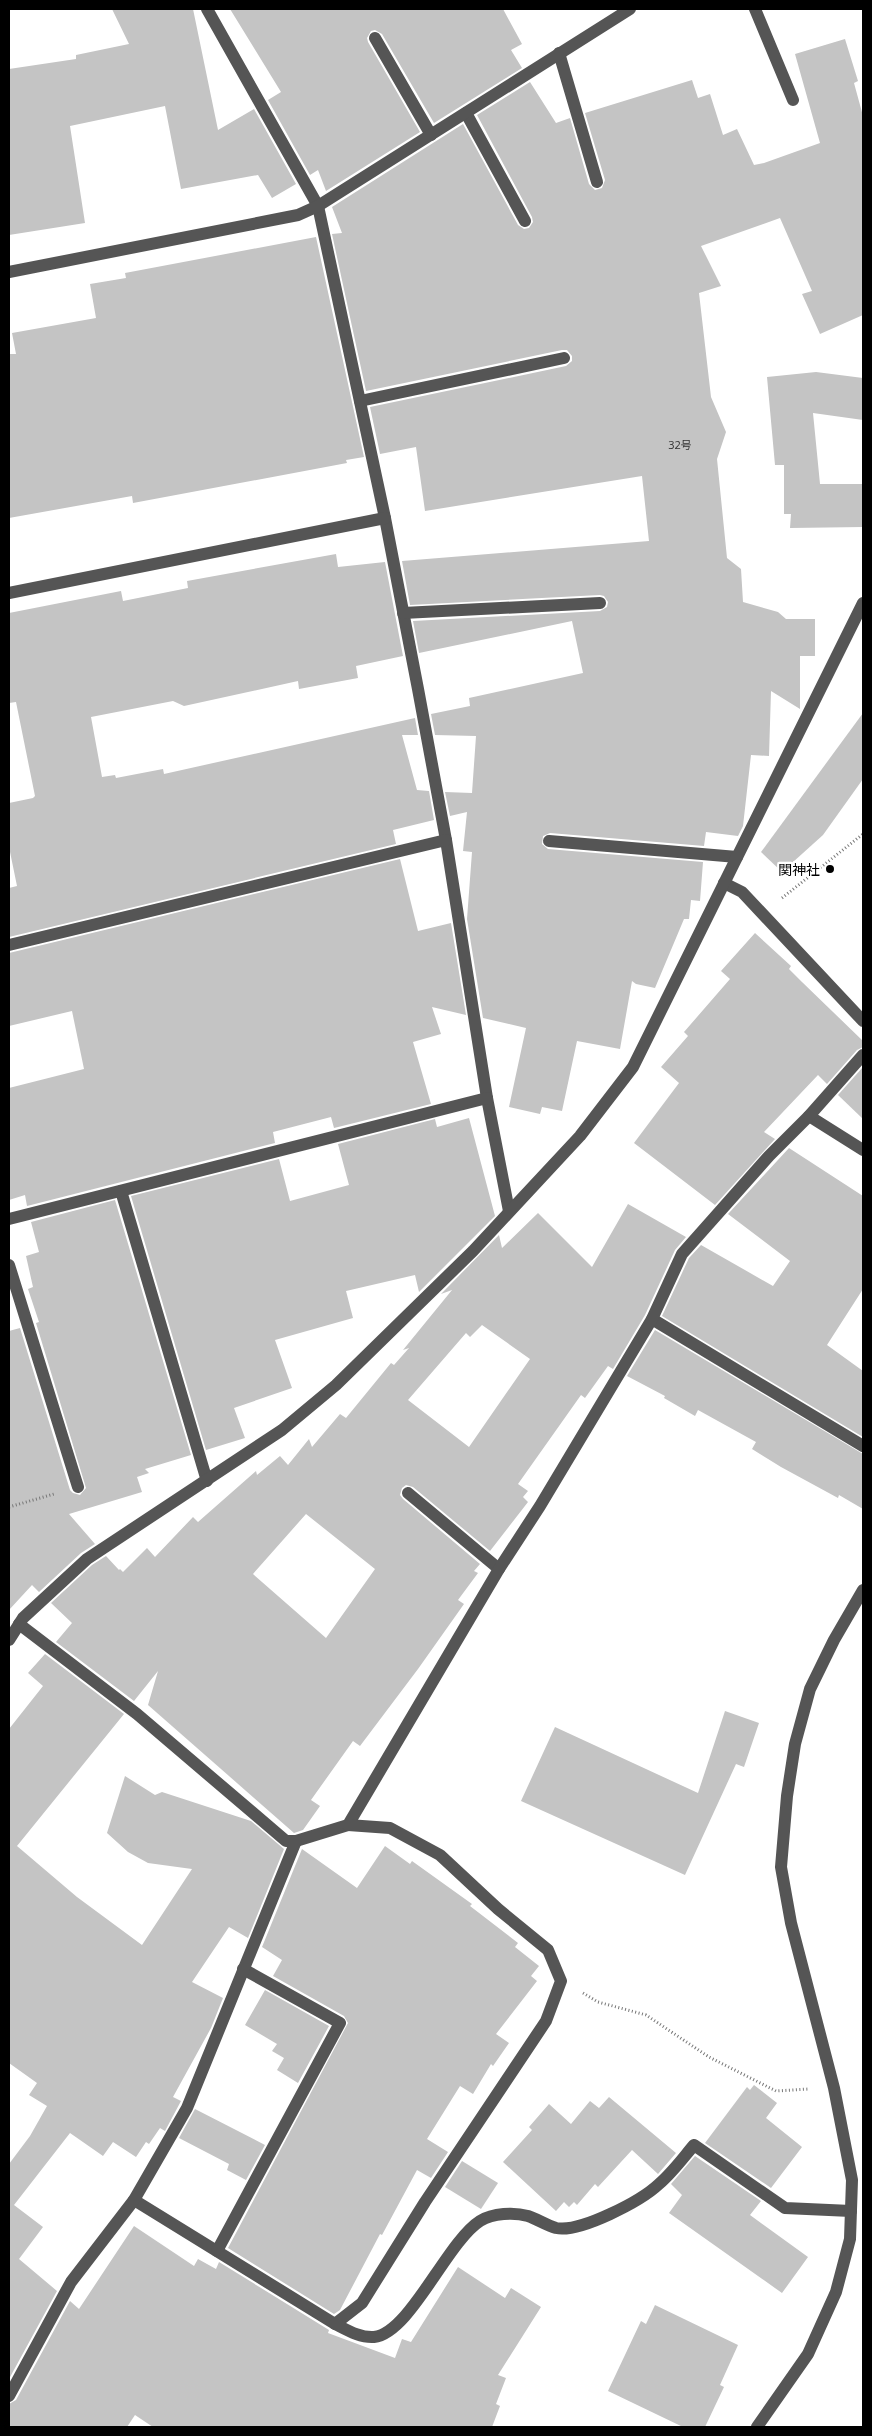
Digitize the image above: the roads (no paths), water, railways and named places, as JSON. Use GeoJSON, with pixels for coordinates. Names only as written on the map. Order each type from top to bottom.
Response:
{"type":"FeatureCollection","features":[{"type":"Feature","properties":{"kind":"street"},"geometry":{"type":"LineString","coordinates":[[207,9],[318,206],[384,518],[446,840],[487,1098],[509,1211]]}},
{"type":"Feature","properties":{"kind":"street"},"geometry":{"type":"LineString","coordinates":[[9,272],[298,215],[318,206],[630,9]]}},
{"type":"Feature","properties":{"kind":"street"},"geometry":{"type":"LineString","coordinates":[[756,9],[793,100]]}},
{"type":"Feature","properties":{"kind":"street"},"geometry":{"type":"LineString","coordinates":[[375,38],[431,135]]}},
{"type":"Feature","properties":{"kind":"street"},"geometry":{"type":"LineString","coordinates":[[559,53],[597,182]]}},
{"type":"Feature","properties":{"kind":"street"},"geometry":{"type":"LineString","coordinates":[[466,113],[525,220]]}},
{"type":"Feature","properties":{"kind":"street"},"geometry":{"type":"LineString","coordinates":[[360,401],[564,358]]}},
{"type":"Feature","properties":{"kind":"street"},"geometry":{"type":"LineString","coordinates":[[9,593],[384,518]]}},
{"type":"Feature","properties":{"kind":"street"},"geometry":{"type":"LineString","coordinates":[[403,614],[600,603]]}},
{"type":"Feature","properties":{"kind":"street"},"geometry":{"type":"LineString","coordinates":[[9,1640],[30,1611],[98,1551],[282,1430],[336,1385],[473,1251],[580,1136],[633,1067],[863,603]]}},
{"type":"Feature","properties":{"kind":"street"},"geometry":{"type":"LineString","coordinates":[[9,945],[446,840]]}},
{"type":"Feature","properties":{"kind":"street"},"geometry":{"type":"LineString","coordinates":[[549,841],[737,857]]}},
{"type":"Feature","properties":{"kind":"street"},"geometry":{"type":"LineString","coordinates":[[724,883],[742,892],[863,1021]]}},
{"type":"Feature","properties":{"kind":"street"},"geometry":{"type":"LineString","coordinates":[[348,1825],[499,1569],[540,1506],[652,1319],[682,1254],[769,1156],[809,1116],[863,1055]]}},
{"type":"Feature","properties":{"kind":"street"},"geometry":{"type":"LineString","coordinates":[[9,1219],[487,1098]]}},
{"type":"Feature","properties":{"kind":"street"},"geometry":{"type":"LineString","coordinates":[[809,1116],[863,1150]]}},
{"type":"Feature","properties":{"kind":"street"},"geometry":{"type":"LineString","coordinates":[[121,1191],[207,1480]]}},
{"type":"Feature","properties":{"kind":"street"},"geometry":{"type":"LineString","coordinates":[[9,1265],[78,1487]]}},
{"type":"Feature","properties":{"kind":"street"},"geometry":{"type":"LineString","coordinates":[[652,1319],[863,1446]]}},
{"type":"Feature","properties":{"kind":"street"},"geometry":{"type":"LineString","coordinates":[[408,1493],[499,1569]]}},
{"type":"Feature","properties":{"kind":"street"},"geometry":{"type":"LineString","coordinates":[[757,2427],[808,2354],[836,2292],[850,2239],[852,2180],[834,2088],[791,1923],[781,1867],[787,1796],[795,1744],[810,1689],[834,1640],[863,1590]]}},
{"type":"Feature","properties":{"kind":"street"},"geometry":{"type":"LineString","coordinates":[[19,1624],[137,1714],[286,1840],[296,1841],[348,1825],[390,1828],[440,1855],[498,1909],[548,1950],[561,1981],[546,2021],[425,2202],[362,2303],[335,2324]]}},
{"type":"Feature","properties":{"kind":"street"},"geometry":{"type":"LineString","coordinates":[[9,2396],[71,2282],[134,2200],[187,2108],[296,1841]]}},
{"type":"Feature","properties":{"kind":"street"},"geometry":{"type":"LineString","coordinates":[[217,2251],[340,2023],[243,1969]]}},
{"type":"Feature","properties":{"kind":"street"},"geometry":{"type":"LineString","coordinates":[[134,2200],[335,2324],[354,2334],[374,2337],[392,2329],[414,2304],[458,2244],[480,2221],[500,2214],[527,2215],[557,2228],[585,2224],[629,2205],[659,2185],[694,2145],[785,2208],[851,2211]]}},
{"type":"Feature","properties":{"kind":"place","name":"関神社"},"geometry":{"type":"Point","coordinates":[830,869]}}]}
